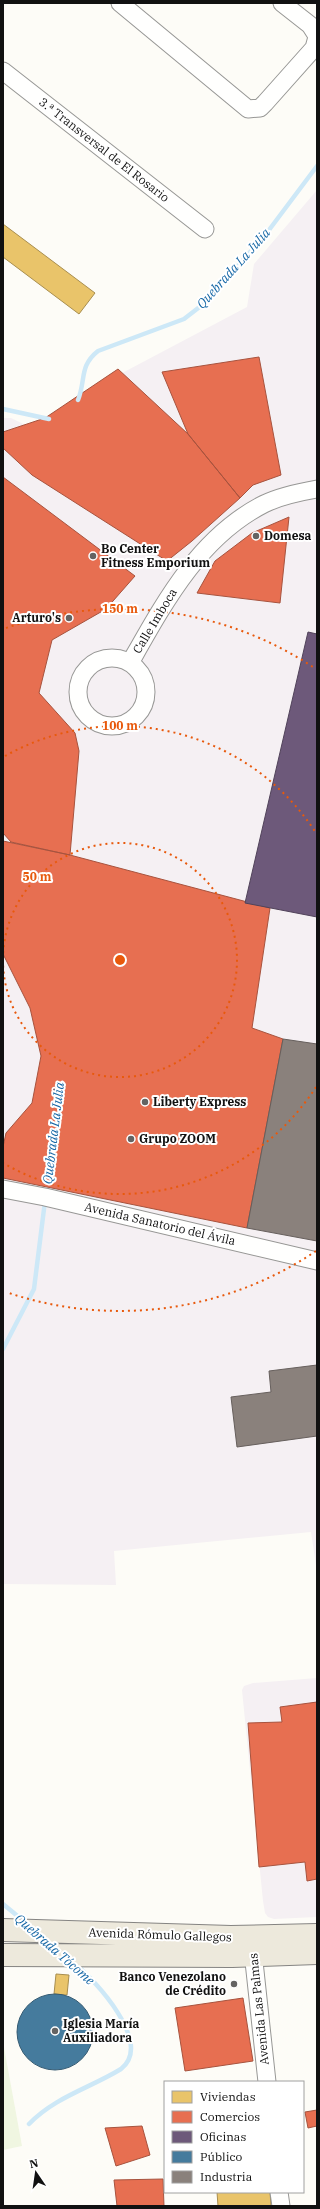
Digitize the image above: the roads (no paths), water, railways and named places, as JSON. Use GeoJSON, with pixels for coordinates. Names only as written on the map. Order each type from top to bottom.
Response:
{"type":"FeatureCollection","features":[{"type":"Feature","properties":{"kind":"main road","name":"Avenida Rómulo Gallegos"},"geometry":{"type":"LineString","coordinates":[[3,1930],[83,1932],[253,1946],[317,1953]]}},
{"type":"Feature","properties":{"kind":"main road","name":"Avenida Rómulo Gallegos"},"geometry":{"type":"LineString","coordinates":[[3,1955],[253,1946],[317,1935]]}},
{"type":"Feature","properties":{"kind":"street"},"geometry":{"type":"LineString","coordinates":[[120,3],[248,109],[260,108],[314,48],[317,36],[310,25],[282,3]]}},
{"type":"Feature","properties":{"kind":"street","name":"3.ª Transversal de El Rosario"},"geometry":{"type":"LineString","coordinates":[[3,71],[205,229]]}},
{"type":"Feature","properties":{"kind":"street","name":"Calle Imboca"},"geometry":{"type":"LineString","coordinates":[[130,663],[170,592],[200,555],[234,522],[265,503],[317,489]]}},
{"type":"Feature","properties":{"kind":"street","name":"Calle Imboca"},"geometry":{"type":"LineString","coordinates":[[107,658],[119,658],[130,663],[141,674],[146,685],[146,697],[142,708],[135,718],[125,724],[110,727],[91,720],[83,712],[77,694],[79,682],[84,671],[95,662],[107,658]]}},
{"type":"Feature","properties":{"kind":"street","name":"Avenida Sanatorio del Ávila"},"geometry":{"type":"LineString","coordinates":[[3,1189],[45,1197],[317,1261]]}},
{"type":"Feature","properties":{"kind":"street","name":"Avenida Las Palmas"},"geometry":{"type":"LineString","coordinates":[[253,1946],[267,2081]]}},
{"type":"Feature","properties":{"kind":"street"},"geometry":{"type":"LineString","coordinates":[[279,2193],[281,2206]]}},
{"type":"Feature","properties":{"kind":"waterway","name":"Quebrada La Julia"},"geometry":{"type":"LineString","coordinates":[[78,400],[85,368],[88,362],[98,351],[184,319],[206,302],[266,234],[317,166]]}},
{"type":"Feature","properties":{"kind":"waterway","name":"Quebrada La Julia"},"geometry":{"type":"LineString","coordinates":[[3,409],[49,419]]}},
{"type":"Feature","properties":{"kind":"waterway","name":"Quebrada La Julia"},"geometry":{"type":"LineString","coordinates":[[3,1349],[34,1289],[45,1201]]}},
{"type":"Feature","properties":{"kind":"waterway","name":"Quebrada Tócome"},"geometry":{"type":"LineString","coordinates":[[3,1904],[26,1923]]}},
{"type":"Feature","properties":{"kind":"waterway","name":"Quebrada Tócome"},"geometry":{"type":"LineString","coordinates":[[29,2124],[61,2100],[121,2069],[129,2058],[131,2044],[118,2013],[95,1983],[74,1963]]}},
{"type":"Feature","properties":{"kind":"place","name":"Domesa"},"geometry":{"type":"Point","coordinates":[256,536]}},
{"type":"Feature","properties":{"kind":"place","name":"Bo Center Fitness Emporium"},"geometry":{"type":"Point","coordinates":[93,556]}},
{"type":"Feature","properties":{"kind":"place","name":"Arturo's"},"geometry":{"type":"Point","coordinates":[69,618]}},
{"type":"Feature","properties":{"kind":"place","name":"Liberty Express"},"geometry":{"type":"Point","coordinates":[145,1102]}},
{"type":"Feature","properties":{"kind":"place","name":"Grupo ZOOM"},"geometry":{"type":"Point","coordinates":[131,1139]}},
{"type":"Feature","properties":{"kind":"place","name":"Banco Venezolano de Crédito"},"geometry":{"type":"Point","coordinates":[234,1984]}},
{"type":"Feature","properties":{"kind":"place","name":"Iglesia María Auxiliadora"},"geometry":{"type":"Point","coordinates":[55,2031]}}]}
